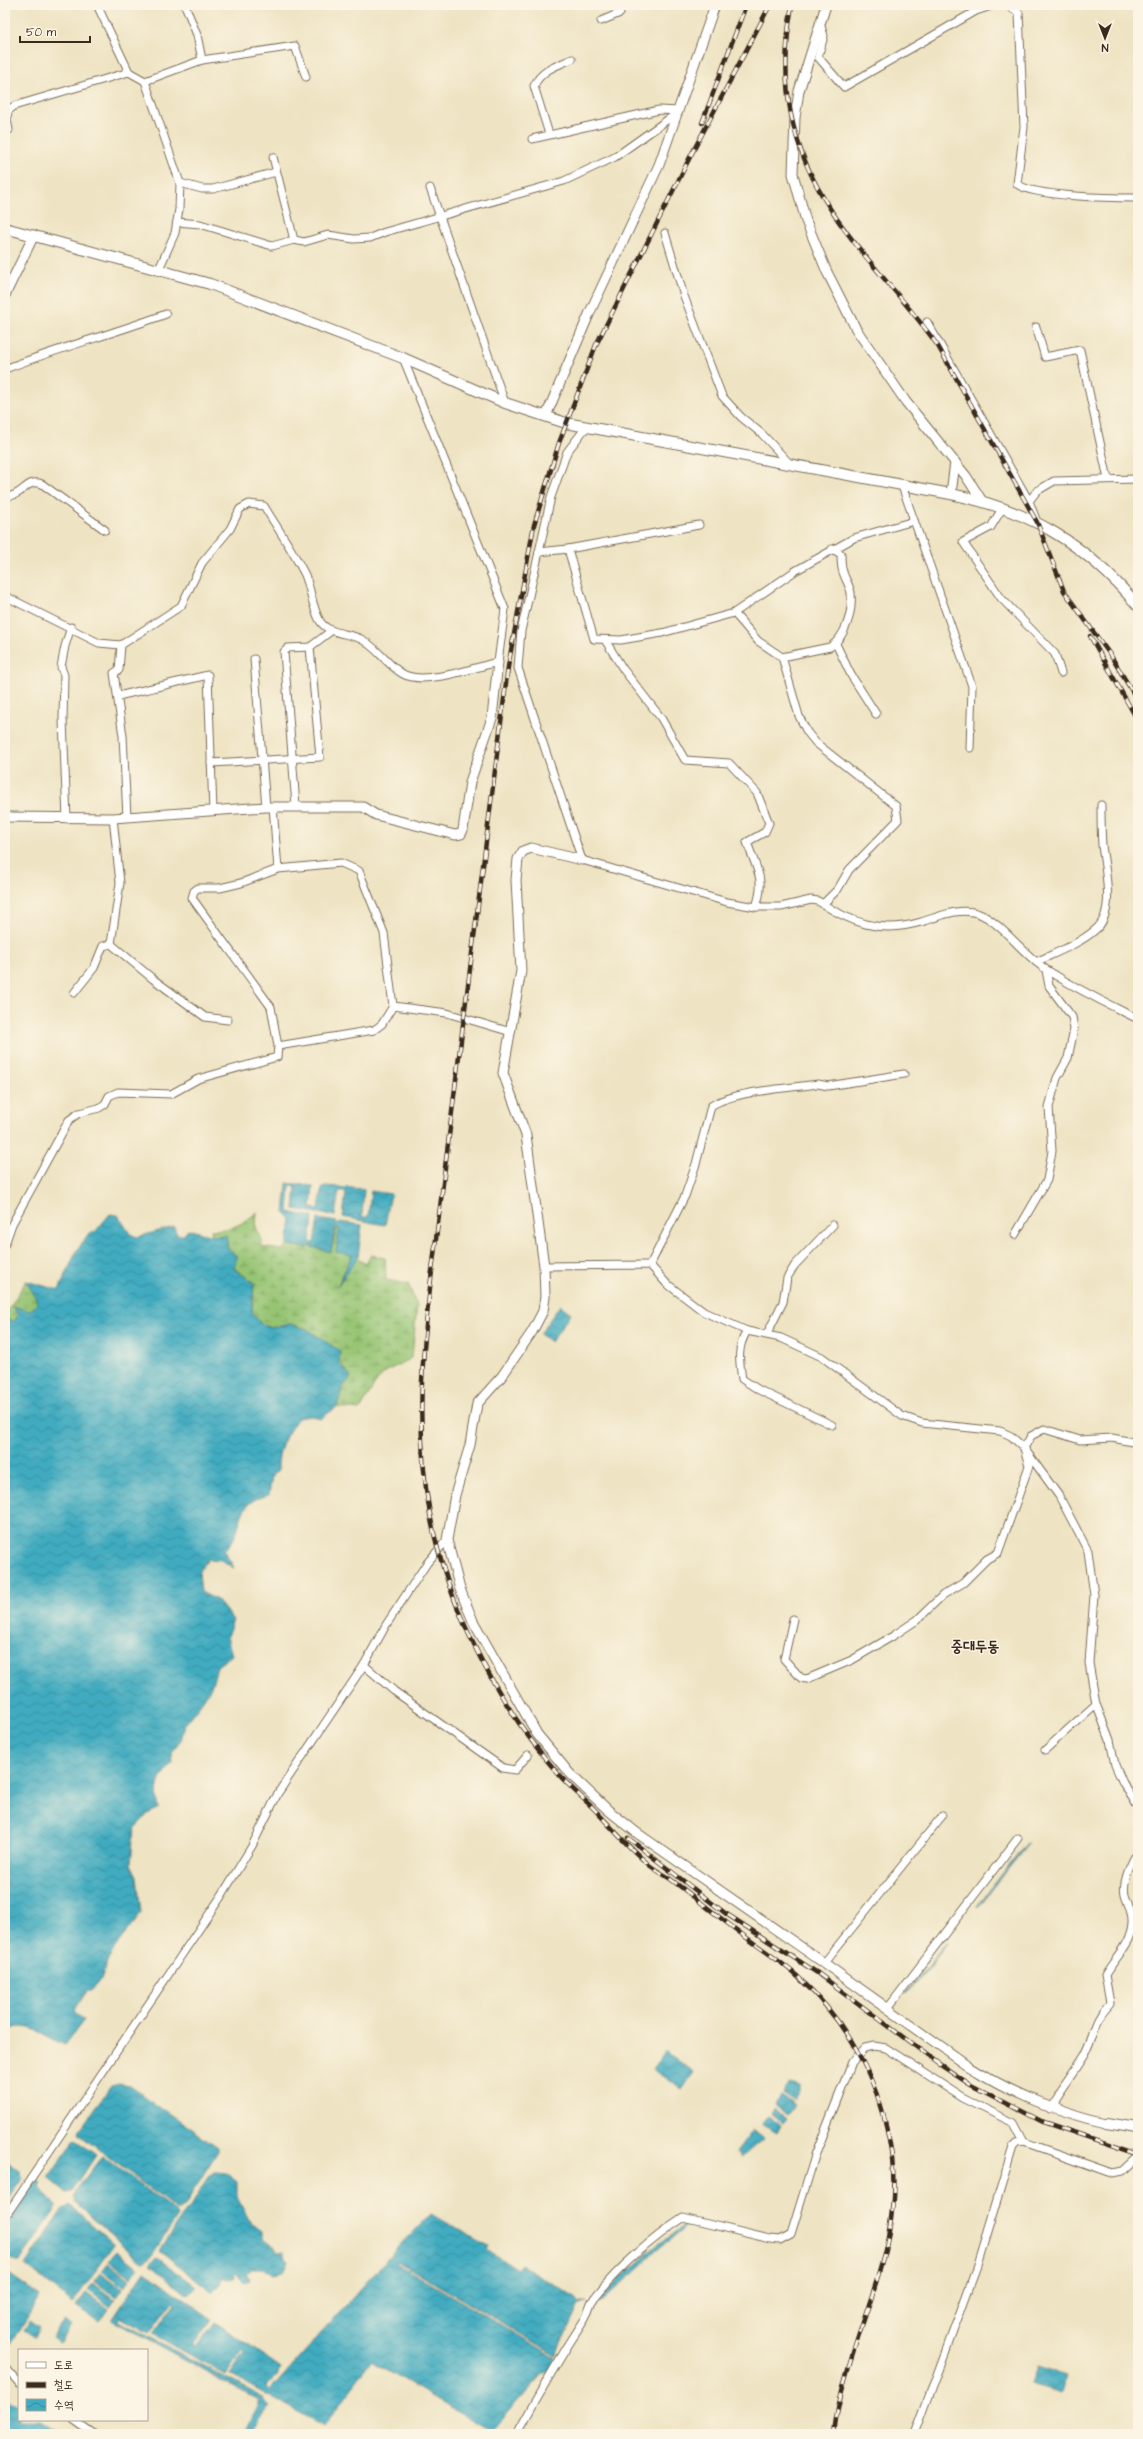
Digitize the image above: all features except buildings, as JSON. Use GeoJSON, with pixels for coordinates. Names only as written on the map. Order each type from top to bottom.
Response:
{"type":"FeatureCollection","features":[{"type":"Feature","properties":{"kind":"main road"},"geometry":{"type":"LineString","coordinates":[[5,228],[210,284],[403,358],[504,403],[566,423],[587,426],[606,432],[951,494],[982,500],[1003,507],[1037,522],[1086,553],[1138,606]]}},
{"type":"Feature","properties":{"kind":"main road"},"geometry":{"type":"LineString","coordinates":[[1106,2123],[1138,2128]]}},
{"type":"Feature","properties":{"kind":"street"},"geometry":{"type":"LineString","coordinates":[[97,5],[128,72],[145,81],[180,183],[177,222],[159,269]]}},
{"type":"Feature","properties":{"kind":"street"},"geometry":{"type":"LineString","coordinates":[[185,5],[196,35],[202,60]]}},
{"type":"Feature","properties":{"kind":"street"},"geometry":{"type":"LineString","coordinates":[[601,21],[620,13],[618,5]]}},
{"type":"Feature","properties":{"kind":"street"},"geometry":{"type":"LineString","coordinates":[[546,416],[590,312],[660,165],[715,5]]}},
{"type":"Feature","properties":{"kind":"street"},"geometry":{"type":"LineString","coordinates":[[826,5],[819,20],[799,91],[795,118],[793,174],[806,221],[826,272],[856,329],[906,402],[955,462],[982,500]]}},
{"type":"Feature","properties":{"kind":"street"},"geometry":{"type":"LineString","coordinates":[[819,20],[824,36],[818,57],[844,87],[976,11],[994,5]]}},
{"type":"Feature","properties":{"kind":"street"},"geometry":{"type":"LineString","coordinates":[[1007,5],[1019,13],[1024,127],[1017,184],[1030,190],[1086,197],[1138,198]]}},
{"type":"Feature","properties":{"kind":"street"},"geometry":{"type":"LineString","coordinates":[[145,81],[202,60],[295,46],[306,78]]}},
{"type":"Feature","properties":{"kind":"street"},"geometry":{"type":"LineString","coordinates":[[550,134],[534,86],[537,78],[545,71],[572,59]]}},
{"type":"Feature","properties":{"kind":"street"},"geometry":{"type":"LineString","coordinates":[[9,130],[7,120],[8,110],[14,106],[128,72]]}},
{"type":"Feature","properties":{"kind":"street"},"geometry":{"type":"LineString","coordinates":[[532,139],[659,110],[679,112]]}},
{"type":"Feature","properties":{"kind":"street"},"geometry":{"type":"LineString","coordinates":[[177,222],[200,224],[272,246],[294,240],[304,242],[328,235],[354,239],[370,238],[439,216],[564,181],[615,157],[679,112]]}},
{"type":"Feature","properties":{"kind":"street"},"geometry":{"type":"LineString","coordinates":[[273,157],[294,240]]}},
{"type":"Feature","properties":{"kind":"street"},"geometry":{"type":"LineString","coordinates":[[180,183],[202,189],[213,189],[276,172]]}},
{"type":"Feature","properties":{"kind":"street"},"geometry":{"type":"LineString","coordinates":[[430,188],[504,403]]}},
{"type":"Feature","properties":{"kind":"street"},"geometry":{"type":"LineString","coordinates":[[665,233],[684,296],[722,396],[741,417],[762,434],[790,464]]}},
{"type":"Feature","properties":{"kind":"street"},"geometry":{"type":"LineString","coordinates":[[5,295],[34,235]]}},
{"type":"Feature","properties":{"kind":"street"},"geometry":{"type":"LineString","coordinates":[[5,369],[38,355],[123,330],[166,314]]}},
{"type":"Feature","properties":{"kind":"street"},"geometry":{"type":"LineString","coordinates":[[927,322],[1029,501],[1037,522]]}},
{"type":"Feature","properties":{"kind":"street"},"geometry":{"type":"LineString","coordinates":[[1036,326],[1045,357],[1080,350],[1108,479]]}},
{"type":"Feature","properties":{"kind":"street"},"geometry":{"type":"LineString","coordinates":[[5,817],[67,819],[113,818],[270,807],[364,807],[376,815],[455,835],[461,834],[463,830],[470,782],[492,718],[505,609],[403,358]]}},
{"type":"Feature","properties":{"kind":"street"},"geometry":{"type":"LineString","coordinates":[[582,860],[518,668],[521,631],[551,497],[567,452],[587,426]]}},
{"type":"Feature","properties":{"kind":"street"},"geometry":{"type":"LineString","coordinates":[[951,494],[955,462]]}},
{"type":"Feature","properties":{"kind":"street"},"geometry":{"type":"LineString","coordinates":[[1029,501],[1037,491],[1054,481],[1138,479]]}},
{"type":"Feature","properties":{"kind":"street"},"geometry":{"type":"LineString","coordinates":[[5,497],[15,496],[31,482],[36,481],[105,530]]}},
{"type":"Feature","properties":{"kind":"street"},"geometry":{"type":"LineString","coordinates":[[902,486],[972,686],[970,748]]}},
{"type":"Feature","properties":{"kind":"street"},"geometry":{"type":"LineString","coordinates":[[5,596],[71,627],[99,643],[121,645],[181,606],[202,563],[230,529],[240,509],[249,504],[258,504],[264,506],[305,575],[320,622],[331,631],[352,635],[370,644],[397,669],[410,677],[429,678],[498,662]]}},
{"type":"Feature","properties":{"kind":"street"},"geometry":{"type":"LineString","coordinates":[[1003,507],[990,527],[963,542],[1001,598],[1055,654],[1061,673]]}},
{"type":"Feature","properties":{"kind":"street"},"geometry":{"type":"LineString","coordinates":[[568,549],[594,640],[621,640],[662,633],[734,613],[832,549],[854,538],[914,521]]}},
{"type":"Feature","properties":{"kind":"street"},"geometry":{"type":"LineString","coordinates":[[539,552],[568,549],[699,525]]}},
{"type":"Feature","properties":{"kind":"street"},"geometry":{"type":"LineString","coordinates":[[734,613],[758,640],[774,654],[782,657],[836,644],[849,618],[851,593],[842,570],[841,554],[832,549]]}},
{"type":"Feature","properties":{"kind":"street"},"geometry":{"type":"LineString","coordinates":[[67,819],[63,720],[64,675],[61,667],[64,646],[71,627]]}},
{"type":"Feature","properties":{"kind":"street"},"geometry":{"type":"LineString","coordinates":[[296,806],[284,652],[288,648],[310,647],[331,631]]}},
{"type":"Feature","properties":{"kind":"street"},"geometry":{"type":"LineString","coordinates":[[605,640],[623,669],[661,718],[685,760],[729,763],[757,793],[769,823],[765,832],[747,842],[762,878],[761,893],[756,907]]}},
{"type":"Feature","properties":{"kind":"street"},"geometry":{"type":"LineString","coordinates":[[836,644],[851,675],[876,714]]}},
{"type":"Feature","properties":{"kind":"street"},"geometry":{"type":"LineString","coordinates":[[121,645],[119,670],[114,673],[123,736],[127,817]]}},
{"type":"Feature","properties":{"kind":"street"},"geometry":{"type":"LineString","coordinates":[[211,763],[320,757],[310,647]]}},
{"type":"Feature","properties":{"kind":"street"},"geometry":{"type":"LineString","coordinates":[[782,657],[799,716],[807,732],[816,743],[896,806],[899,814],[898,820],[849,870],[838,889],[824,904]]}},
{"type":"Feature","properties":{"kind":"street"},"geometry":{"type":"LineString","coordinates":[[254,659],[263,761],[278,868]]}},
{"type":"Feature","properties":{"kind":"street"},"geometry":{"type":"LineString","coordinates":[[118,696],[208,676],[213,811]]}},
{"type":"Feature","properties":{"kind":"street"},"geometry":{"type":"LineString","coordinates":[[1036,962],[1096,930],[1102,919],[1107,902],[1108,886],[1102,844],[1101,805]]}},
{"type":"Feature","properties":{"kind":"street"},"geometry":{"type":"LineString","coordinates":[[111,944],[120,883],[113,818]]}},
{"type":"Feature","properties":{"kind":"street"},"geometry":{"type":"LineString","coordinates":[[1106,2123],[1049,2108],[995,2082],[970,2067],[824,1962],[637,1833],[608,1810],[570,1774],[537,1734],[473,1621],[460,1589],[447,1540],[455,1495],[470,1445],[477,1404],[515,1358],[543,1311],[545,1297],[544,1266],[526,1136],[503,1073],[522,971],[516,880],[518,859],[523,851],[531,848],[582,860],[727,902],[756,907],[781,908],[811,900],[818,901],[861,924],[876,926],[906,925],[957,912],[975,912],[990,919],[1046,970],[1138,1019]]}},
{"type":"Feature","properties":{"kind":"street"},"geometry":{"type":"LineString","coordinates":[[5,1244],[12,1224],[69,1120],[79,1114],[99,1108],[105,1104],[110,1096],[118,1092],[171,1094],[198,1079],[277,1057],[278,1046],[271,1007],[192,898],[194,890],[198,888],[220,888],[241,883],[278,868],[341,863],[359,871],[384,933],[393,1006],[382,1024],[374,1030],[278,1046]]}},
{"type":"Feature","properties":{"kind":"street"},"geometry":{"type":"LineString","coordinates":[[74,993],[94,968],[103,946],[111,944]]}},
{"type":"Feature","properties":{"kind":"street"},"geometry":{"type":"LineString","coordinates":[[111,944],[153,979],[205,1017],[228,1020]]}},
{"type":"Feature","properties":{"kind":"street"},"geometry":{"type":"LineString","coordinates":[[1016,1235],[1047,1180],[1052,1151],[1049,1107],[1057,1078],[1068,1058],[1074,1029],[1072,1017],[1049,986],[1046,970]]}},
{"type":"Feature","properties":{"kind":"street"},"geometry":{"type":"LineString","coordinates":[[393,1006],[447,1013],[511,1032]]}},
{"type":"Feature","properties":{"kind":"street"},"geometry":{"type":"LineString","coordinates":[[650,1265],[685,1196],[696,1164],[711,1106],[720,1100],[760,1092],[818,1084],[828,1086],[904,1074]]}},
{"type":"Feature","properties":{"kind":"street"},"geometry":{"type":"LineString","coordinates":[[767,1334],[783,1302],[787,1278],[795,1265],[833,1225]]}},
{"type":"Feature","properties":{"kind":"street"},"geometry":{"type":"LineString","coordinates":[[544,1266],[650,1265],[666,1282],[704,1312],[747,1330],[767,1334],[822,1357],[902,1416],[922,1422],[1000,1431],[1011,1436],[1024,1448],[1059,1496],[1088,1551],[1094,1595],[1089,1663],[1096,1704],[1110,1740],[1115,1765],[1138,1808]]}},
{"type":"Feature","properties":{"kind":"street"},"geometry":{"type":"LineString","coordinates":[[747,1330],[741,1341],[738,1355],[742,1379],[759,1390],[832,1425]]}},
{"type":"Feature","properties":{"kind":"street"},"geometry":{"type":"LineString","coordinates":[[793,1619],[784,1659],[801,1678],[807,1679],[852,1660],[917,1620],[943,1595],[963,1582],[987,1559],[998,1553],[1029,1466],[1024,1448],[1031,1436],[1044,1429],[1080,1440],[1112,1438],[1138,1443]]}},
{"type":"Feature","properties":{"kind":"street"},"geometry":{"type":"LineString","coordinates":[[5,2217],[222,1895],[252,1846],[278,1793],[364,1665],[386,1625],[427,1563],[447,1540]]}},
{"type":"Feature","properties":{"kind":"street"},"geometry":{"type":"LineString","coordinates":[[364,1665],[394,1691],[503,1768],[515,1770],[528,1755]]}},
{"type":"Feature","properties":{"kind":"street"},"geometry":{"type":"LineString","coordinates":[[1045,1750],[1096,1704]]}},
{"type":"Feature","properties":{"kind":"street"},"geometry":{"type":"LineString","coordinates":[[824,1962],[942,1816]]}},
{"type":"Feature","properties":{"kind":"street"},"geometry":{"type":"LineString","coordinates":[[888,2008],[1018,1838]]}},
{"type":"Feature","properties":{"kind":"street"},"geometry":{"type":"LineString","coordinates":[[1049,2108],[1084,2054],[1094,2025],[1100,2014],[1110,2003],[1105,1975],[1124,1950],[1130,1938],[1132,1912],[1124,1885],[1138,1851]]}},
{"type":"Feature","properties":{"kind":"street"},"geometry":{"type":"LineString","coordinates":[[517,2434],[550,2372],[588,2313],[593,2298],[631,2260],[669,2227],[683,2218],[780,2240],[791,2234],[815,2156],[852,2062],[865,2048],[874,2046],[886,2048],[963,2098],[1014,2123],[1024,2142]]}},
{"type":"Feature","properties":{"kind":"street"},"geometry":{"type":"LineString","coordinates":[[915,2434],[975,2272],[1013,2147],[1017,2143],[1024,2142],[1112,2173],[1122,2171],[1138,2156]]}},
{"type":"Feature","properties":{"kind":"street"},"geometry":{"type":"LineString","coordinates":[[5,2367],[18,2382]]}},
{"type":"Feature","properties":{"kind":"street"},"geometry":{"type":"LineString","coordinates":[[75,2421],[94,2434]]}},
{"type":"Feature","properties":{"kind":"green space"},"geometry":{"type":"Polygon","coordinates":[[[257,1212],[256,1227],[262,1240],[262,1247],[282,1250],[287,1245],[307,1248],[309,1246],[331,1251],[336,1228],[339,1228],[352,1255],[338,1285],[356,1258],[366,1264],[371,1255],[385,1258],[386,1280],[408,1284],[417,1305],[412,1357],[382,1375],[373,1387],[360,1410],[337,1407],[342,1388],[351,1377],[327,1344],[307,1329],[290,1324],[270,1328],[260,1323],[252,1312],[254,1283],[234,1268],[212,1236],[211,1230],[225,1229],[236,1226],[257,1212]]]}},
{"type":"Feature","properties":{"kind":"green space"},"geometry":{"type":"Polygon","coordinates":[[[26,1281],[36,1298],[37,1305],[29,1312],[14,1306],[19,1315],[14,1322],[5,1318],[5,1315],[26,1281]]]}},
{"type":"Feature","properties":{"kind":"water"},"geometry":{"type":"Polygon","coordinates":[[[287,1183],[313,1186],[311,1208],[319,1209],[322,1189],[325,1186],[364,1189],[362,1217],[368,1217],[371,1191],[391,1194],[385,1225],[343,1217],[346,1191],[339,1191],[335,1216],[294,1209],[296,1187],[290,1186],[288,1212],[313,1217],[310,1242],[314,1243],[318,1219],[337,1222],[337,1225],[340,1222],[362,1225],[358,1257],[338,1285],[352,1255],[336,1252],[339,1228],[335,1228],[331,1252],[309,1246],[308,1248],[287,1245],[291,1219],[284,1213],[287,1183]]]}},
{"type":"Feature","properties":{"kind":"water"},"geometry":{"type":"Polygon","coordinates":[[[110,1214],[118,1215],[130,1234],[137,1237],[174,1227],[177,1235],[184,1235],[188,1229],[212,1236],[226,1235],[228,1249],[237,1256],[234,1269],[254,1283],[252,1312],[260,1323],[270,1328],[290,1324],[307,1329],[340,1351],[339,1363],[351,1377],[342,1388],[337,1407],[320,1419],[311,1416],[298,1418],[290,1430],[281,1449],[278,1471],[272,1475],[269,1495],[253,1500],[248,1504],[242,1515],[234,1538],[224,1551],[234,1568],[221,1560],[208,1559],[199,1572],[201,1592],[217,1600],[233,1620],[227,1637],[232,1655],[217,1666],[213,1683],[201,1703],[184,1725],[180,1740],[172,1752],[173,1763],[164,1773],[159,1783],[157,1794],[159,1808],[148,1814],[134,1829],[131,1864],[137,1876],[141,1913],[111,1955],[99,1983],[91,1991],[87,1991],[74,2011],[84,2020],[65,2045],[29,2028],[22,2027],[5,2030],[5,1318],[14,1322],[18,1315],[13,1306],[29,1311],[37,1305],[36,1298],[26,1281],[59,1290],[76,1252],[89,1233],[95,1232],[110,1214]]]}},
{"type":"Feature","properties":{"kind":"water"},"geometry":{"type":"Polygon","coordinates":[[[560,1305],[571,1313],[551,1342],[540,1334],[560,1305]]]}},
{"type":"Feature","properties":{"kind":"water"},"geometry":{"type":"Polygon","coordinates":[[[1027,1843],[1028,1844],[978,1907],[977,1906],[1027,1843]]]}},
{"type":"Feature","properties":{"kind":"water"},"geometry":{"type":"Polygon","coordinates":[[[947,1942],[948,1943],[907,1994],[906,1993],[947,1942]]]}},
{"type":"Feature","properties":{"kind":"water"},"geometry":{"type":"Polygon","coordinates":[[[665,2051],[694,2072],[682,2090],[652,2069],[665,2051]]]}},
{"type":"Feature","properties":{"kind":"water"},"geometry":{"type":"Polygon","coordinates":[[[790,2083],[799,2086],[799,2093],[794,2101],[783,2094],[790,2083]]]}},
{"type":"Feature","properties":{"kind":"water"},"geometry":{"type":"Polygon","coordinates":[[[119,2084],[130,2086],[218,2147],[218,2151],[183,2207],[177,2210],[80,2135],[79,2131],[111,2086],[119,2084]]]}},
{"type":"Feature","properties":{"kind":"water"},"geometry":{"type":"Polygon","coordinates":[[[781,2096],[795,2105],[788,2114],[775,2105],[781,2096]]]}},
{"type":"Feature","properties":{"kind":"water"},"geometry":{"type":"Polygon","coordinates":[[[773,2108],[787,2118],[783,2123],[770,2113],[773,2108]]]}},
{"type":"Feature","properties":{"kind":"water"},"geometry":{"type":"Polygon","coordinates":[[[768,2116],[781,2125],[777,2133],[762,2124],[768,2116]]]}},
{"type":"Feature","properties":{"kind":"water"},"geometry":{"type":"Polygon","coordinates":[[[753,2129],[764,2138],[742,2157],[736,2152],[753,2129]]]}},
{"type":"Feature","properties":{"kind":"water"},"geometry":{"type":"Polygon","coordinates":[[[75,2139],[96,2155],[73,2190],[67,2193],[49,2178],[75,2139]]]}},
{"type":"Feature","properties":{"kind":"water"},"geometry":{"type":"Polygon","coordinates":[[[102,2156],[176,2212],[178,2216],[150,2258],[143,2262],[77,2204],[74,2197],[77,2189],[102,2156]]]}},
{"type":"Feature","properties":{"kind":"water"},"geometry":{"type":"Polygon","coordinates":[[[5,2161],[20,2171],[23,2178],[5,2203],[5,2161]]]}},
{"type":"Feature","properties":{"kind":"water"},"geometry":{"type":"Polygon","coordinates":[[[216,2172],[227,2173],[237,2182],[237,2196],[251,2224],[261,2231],[264,2240],[271,2243],[276,2252],[284,2251],[284,2256],[289,2260],[283,2270],[272,2275],[263,2268],[253,2268],[247,2273],[250,2281],[244,2283],[236,2271],[233,2278],[227,2279],[222,2277],[220,2285],[213,2292],[160,2251],[208,2177],[216,2172]]]}},
{"type":"Feature","properties":{"kind":"water"},"geometry":{"type":"Polygon","coordinates":[[[37,2179],[41,2183],[39,2188],[58,2206],[20,2261],[16,2261],[5,2254],[5,2228],[37,2179]]]}},
{"type":"Feature","properties":{"kind":"water"},"geometry":{"type":"Polygon","coordinates":[[[71,2206],[114,2244],[73,2303],[25,2265],[63,2209],[71,2206]]]}},
{"type":"Feature","properties":{"kind":"water"},"geometry":{"type":"Polygon","coordinates":[[[431,2214],[489,2246],[487,2250],[517,2269],[521,2264],[577,2298],[579,2302],[588,2302],[579,2304],[556,2355],[397,2261],[396,2263],[555,2357],[549,2370],[544,2373],[491,2432],[371,2361],[324,2426],[230,2375],[245,2352],[243,2350],[226,2375],[153,2334],[175,2303],[173,2301],[149,2333],[120,2317],[119,2321],[262,2397],[263,2401],[269,2406],[253,2434],[244,2434],[258,2407],[258,2400],[112,2320],[145,2271],[212,2319],[193,2345],[195,2348],[215,2322],[281,2368],[267,2388],[270,2391],[387,2259],[391,2257],[391,2255],[431,2214]]]}},
{"type":"Feature","properties":{"kind":"water"},"geometry":{"type":"Polygon","coordinates":[[[687,2223],[689,2224],[657,2250],[602,2302],[594,2302],[655,2247],[687,2223]]]}},
{"type":"Feature","properties":{"kind":"water"},"geometry":{"type":"Polygon","coordinates":[[[116,2251],[138,2268],[131,2277],[109,2261],[116,2251]]]}},
{"type":"Feature","properties":{"kind":"water"},"geometry":{"type":"Polygon","coordinates":[[[156,2257],[196,2286],[188,2295],[150,2265],[156,2257]]]}},
{"type":"Feature","properties":{"kind":"water"},"geometry":{"type":"Polygon","coordinates":[[[108,2263],[130,2279],[124,2287],[102,2271],[108,2263]]]}},
{"type":"Feature","properties":{"kind":"water"},"geometry":{"type":"Polygon","coordinates":[[[5,2271],[40,2296],[9,2348],[5,2347],[5,2271]]]}},
{"type":"Feature","properties":{"kind":"water"},"geometry":{"type":"Polygon","coordinates":[[[100,2273],[123,2289],[117,2298],[94,2281],[100,2273]]]}},
{"type":"Feature","properties":{"kind":"water"},"geometry":{"type":"Polygon","coordinates":[[[93,2283],[115,2300],[110,2307],[88,2290],[93,2283]]]}},
{"type":"Feature","properties":{"kind":"water"},"geometry":{"type":"Polygon","coordinates":[[[86,2293],[108,2309],[99,2322],[76,2306],[86,2293]]]}},
{"type":"Feature","properties":{"kind":"water"},"geometry":{"type":"Polygon","coordinates":[[[30,2321],[40,2328],[35,2337],[24,2330],[30,2321]]]}},
{"type":"Feature","properties":{"kind":"water"},"geometry":{"type":"Polygon","coordinates":[[[64,2321],[71,2326],[59,2343],[52,2338],[64,2321]]]}},
{"type":"Feature","properties":{"kind":"water"},"geometry":{"type":"Polygon","coordinates":[[[1037,2366],[1066,2375],[1061,2393],[1031,2384],[1037,2366]]]}},
{"type":"Feature","properties":{"kind":"water"},"geometry":{"type":"Polygon","coordinates":[[[5,2399],[18,2405],[18,2421],[42,2421],[65,2434],[5,2434],[5,2399]]]}},
{"type":"Feature","properties":{"kind":"railway"},"geometry":{"type":"LineString","coordinates":[[702,123],[746,5]]}},
{"type":"Feature","properties":{"kind":"railway"},"geometry":{"type":"LineString","coordinates":[[770,5],[690,157],[596,345],[559,443],[534,525],[508,667],[432,1271],[425,1332],[421,1423],[425,1484],[430,1514],[438,1549],[449,1584],[462,1619],[478,1654],[516,1719],[538,1749],[569,1786],[595,1810],[640,1857],[746,1938],[784,1965],[815,1994],[857,2050],[876,2093],[884,2116],[889,2139],[893,2178],[891,2216],[884,2253],[841,2396],[834,2434]]}},
{"type":"Feature","properties":{"kind":"railway"},"geometry":{"type":"LineString","coordinates":[[792,5],[786,61],[787,87],[797,138],[806,163],[818,188],[845,230],[871,264],[926,329],[938,346],[1037,522],[1064,591],[1111,656],[1138,701]]}},
{"type":"Feature","properties":{"kind":"railway"},"geometry":{"type":"LineString","coordinates":[[1090,636],[1138,721]]}},
{"type":"Feature","properties":{"kind":"railway"},"geometry":{"type":"LineString","coordinates":[[628,1838],[725,1913],[819,1974],[939,2064],[971,2085],[1043,2122],[1138,2154]]}},
{"type":"Feature","properties":{"kind":"district","name":"중대두동"},"geometry":{"type":"Point","coordinates":[975,1646]}}]}
